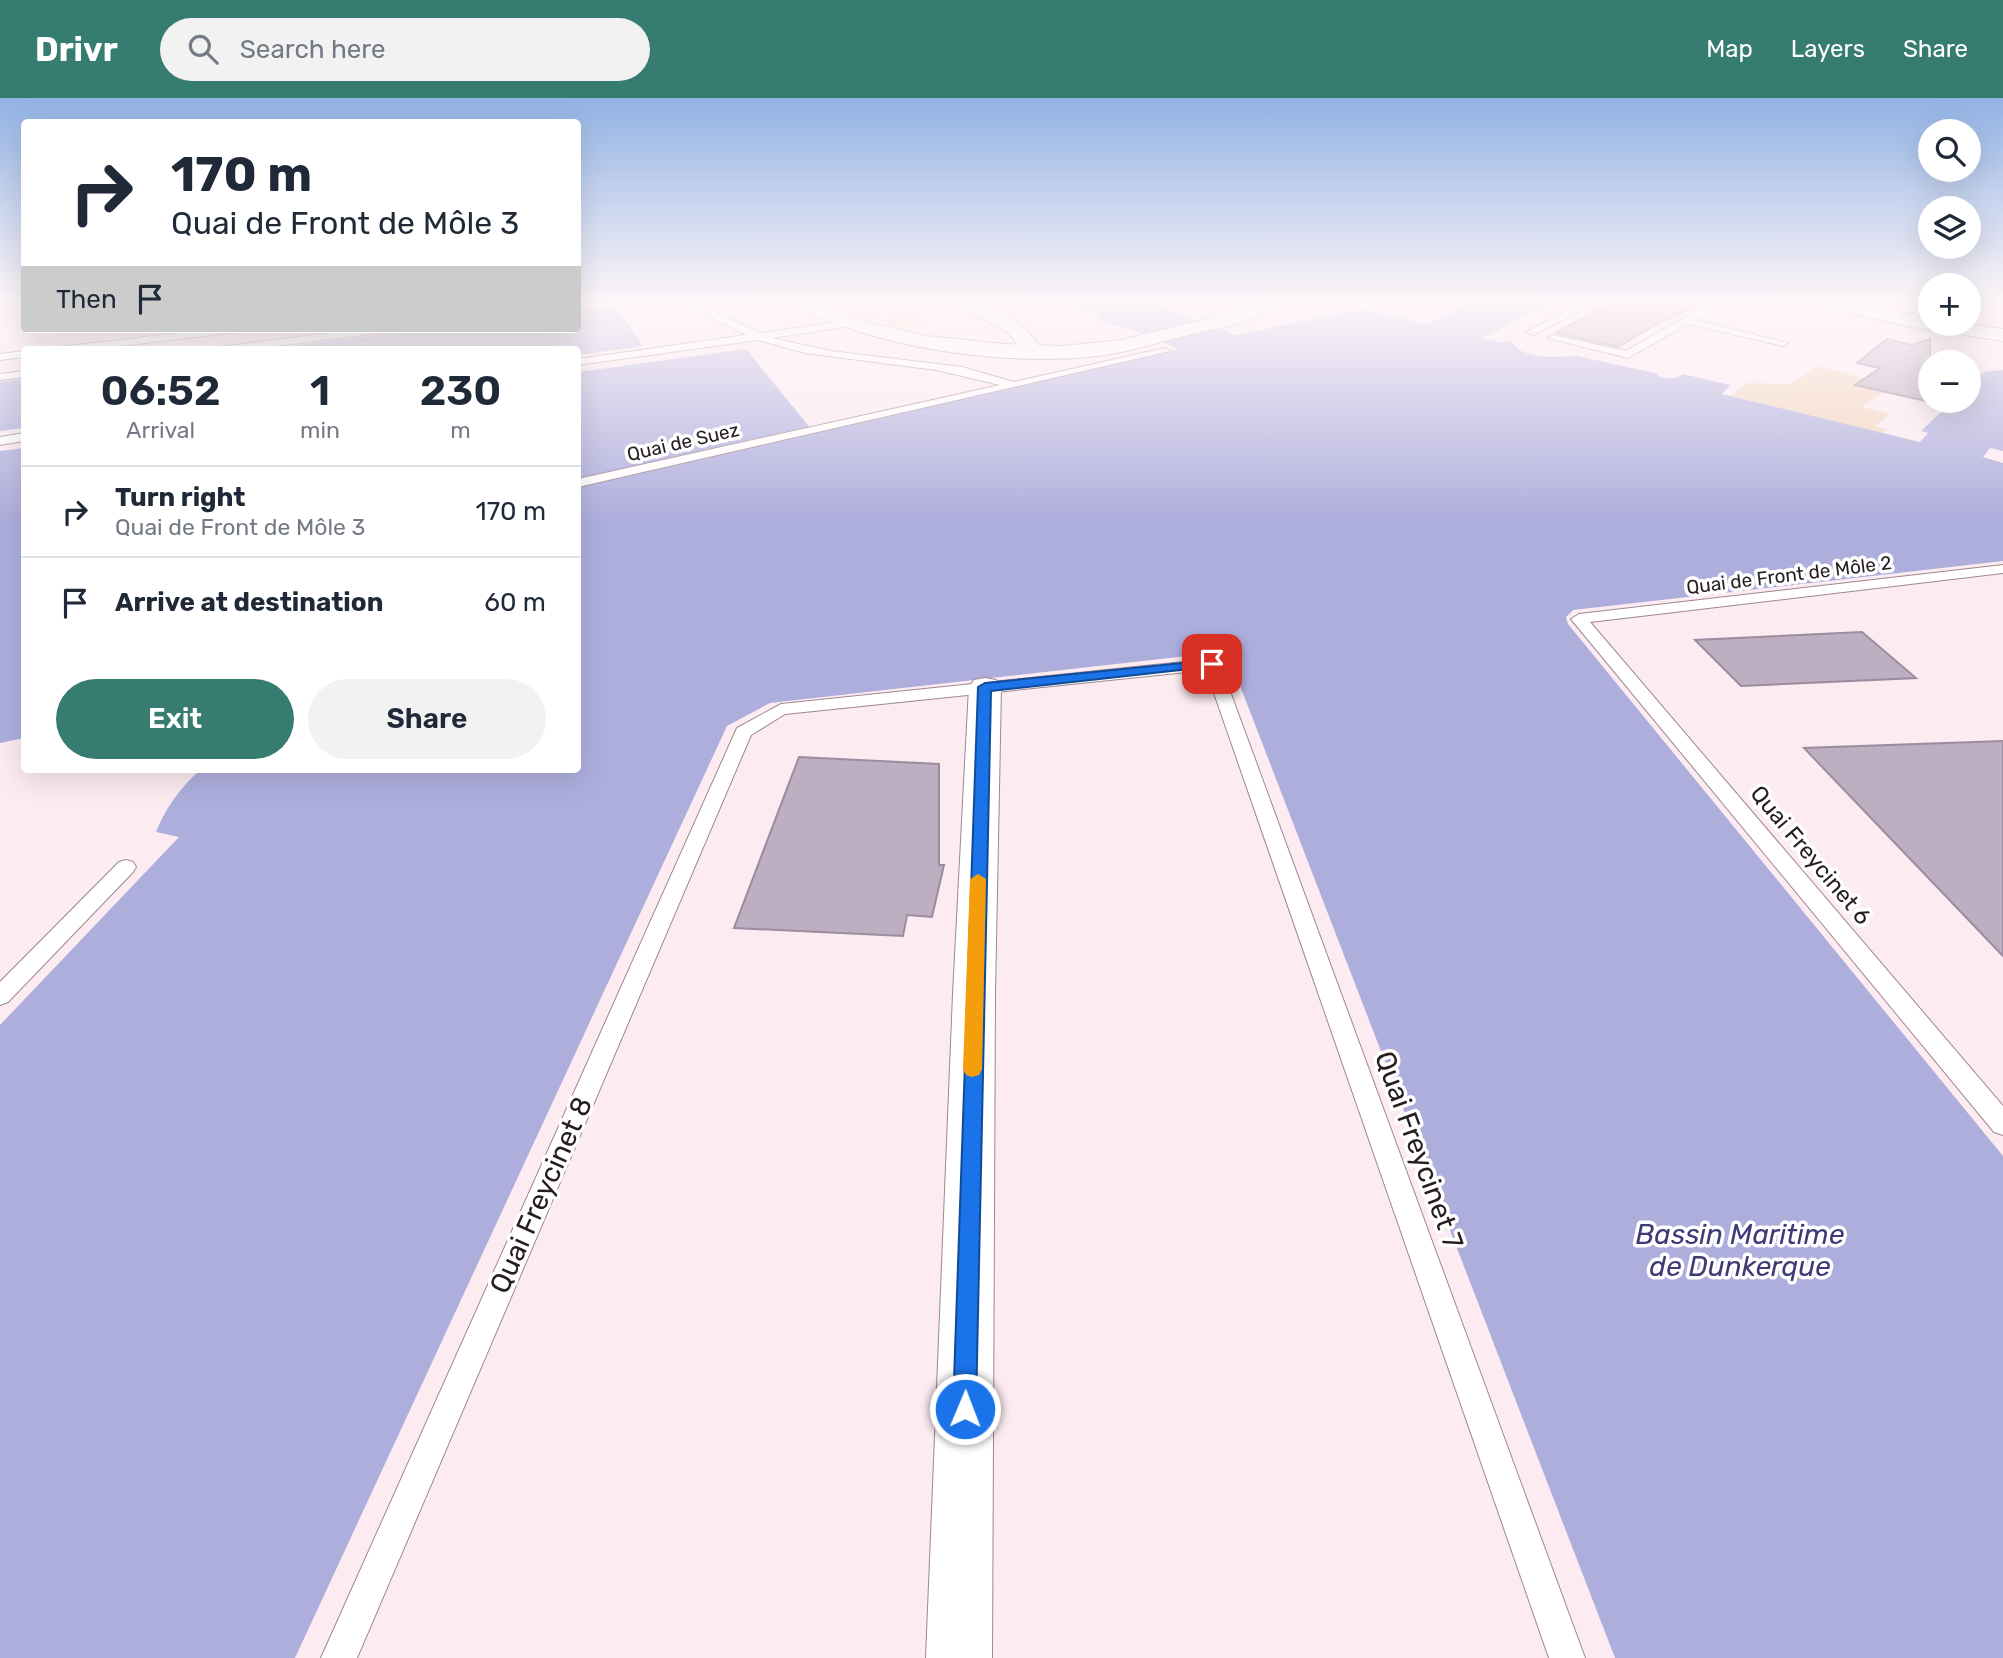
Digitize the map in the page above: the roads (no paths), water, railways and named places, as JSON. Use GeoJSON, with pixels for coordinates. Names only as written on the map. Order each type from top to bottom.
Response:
{"type":"FeatureCollection","features":[{"type":"Feature","properties":{"kind":"street"},"geometry":{"type":"LineString","coordinates":[[959,1658],[975,980],[985,687]]}},
{"type":"Feature","properties":{"kind":"lane"},"geometry":{"type":"LineString","coordinates":[[0,377],[18,375]]}},
{"type":"Feature","properties":{"kind":"lane"},"geometry":{"type":"LineString","coordinates":[[981,375],[1014,385]]}},
{"type":"Feature","properties":{"kind":"lane","name":"Quai de Suez"},"geometry":{"type":"LineString","coordinates":[[581,482],[1059,375]]}},
{"type":"Feature","properties":{"kind":"lane"},"geometry":{"type":"LineString","coordinates":[[0,441],[21,438]]}},
{"type":"Feature","properties":{"kind":"lane","name":"Quai de Front de Môle 2"},"geometry":{"type":"LineString","coordinates":[[1579,619],[2003,569]]}},
{"type":"Feature","properties":{"kind":"lane","name":"Quai Freycinet 6"},"geometry":{"type":"LineString","coordinates":[[1579,619],[2003,1124]]}},
{"type":"Feature","properties":{"kind":"lane","name":"Quai Freycinet 7"},"geometry":{"type":"LineString","coordinates":[[985,687],[1212,664],[1567,1658]]}},
{"type":"Feature","properties":{"kind":"lane","name":"Quai Freycinet 8"},"geometry":{"type":"LineString","coordinates":[[339,1658],[743,732],[781,709],[985,687]]}},
{"type":"Feature","properties":{"kind":"lane"},"geometry":{"type":"LineString","coordinates":[[0,996],[126,867]]}},
{"type":"Feature","properties":{"kind":"water"},"geometry":{"type":"Polygon","coordinates":[[[581,375],[767,375],[811,429],[581,481],[581,375]]]}},
{"type":"Feature","properties":{"kind":"water","name":"Bassin Maritime de Dunkerque"},"geometry":{"type":"Polygon","coordinates":[[[1065,375],[1658,375],[1674,378],[1686,375],[1730,385],[1722,394],[1920,442],[1928,433],[1921,431],[1940,413],[1981,413],[1981,375],[2003,375],[2003,451],[1990,448],[1983,457],[2003,463],[2003,561],[1573,610],[1566,617],[1568,624],[2003,1156],[2003,1658],[1615,1658],[1234,670],[1223,659],[1205,654],[770,703],[727,726],[295,1658],[0,1658],[0,1025],[179,837],[156,832],[169,806],[197,773],[581,773],[581,484],[1065,375]]]}},
{"type":"Feature","properties":{"kind":"water"},"geometry":{"type":"Polygon","coordinates":[[[21,379],[21,428],[0,431],[0,382],[21,379]]]}},
{"type":"Feature","properties":{"kind":"water"},"geometry":{"type":"Polygon","coordinates":[[[21,448],[21,739],[0,743],[0,451],[21,448]]]}}]}
